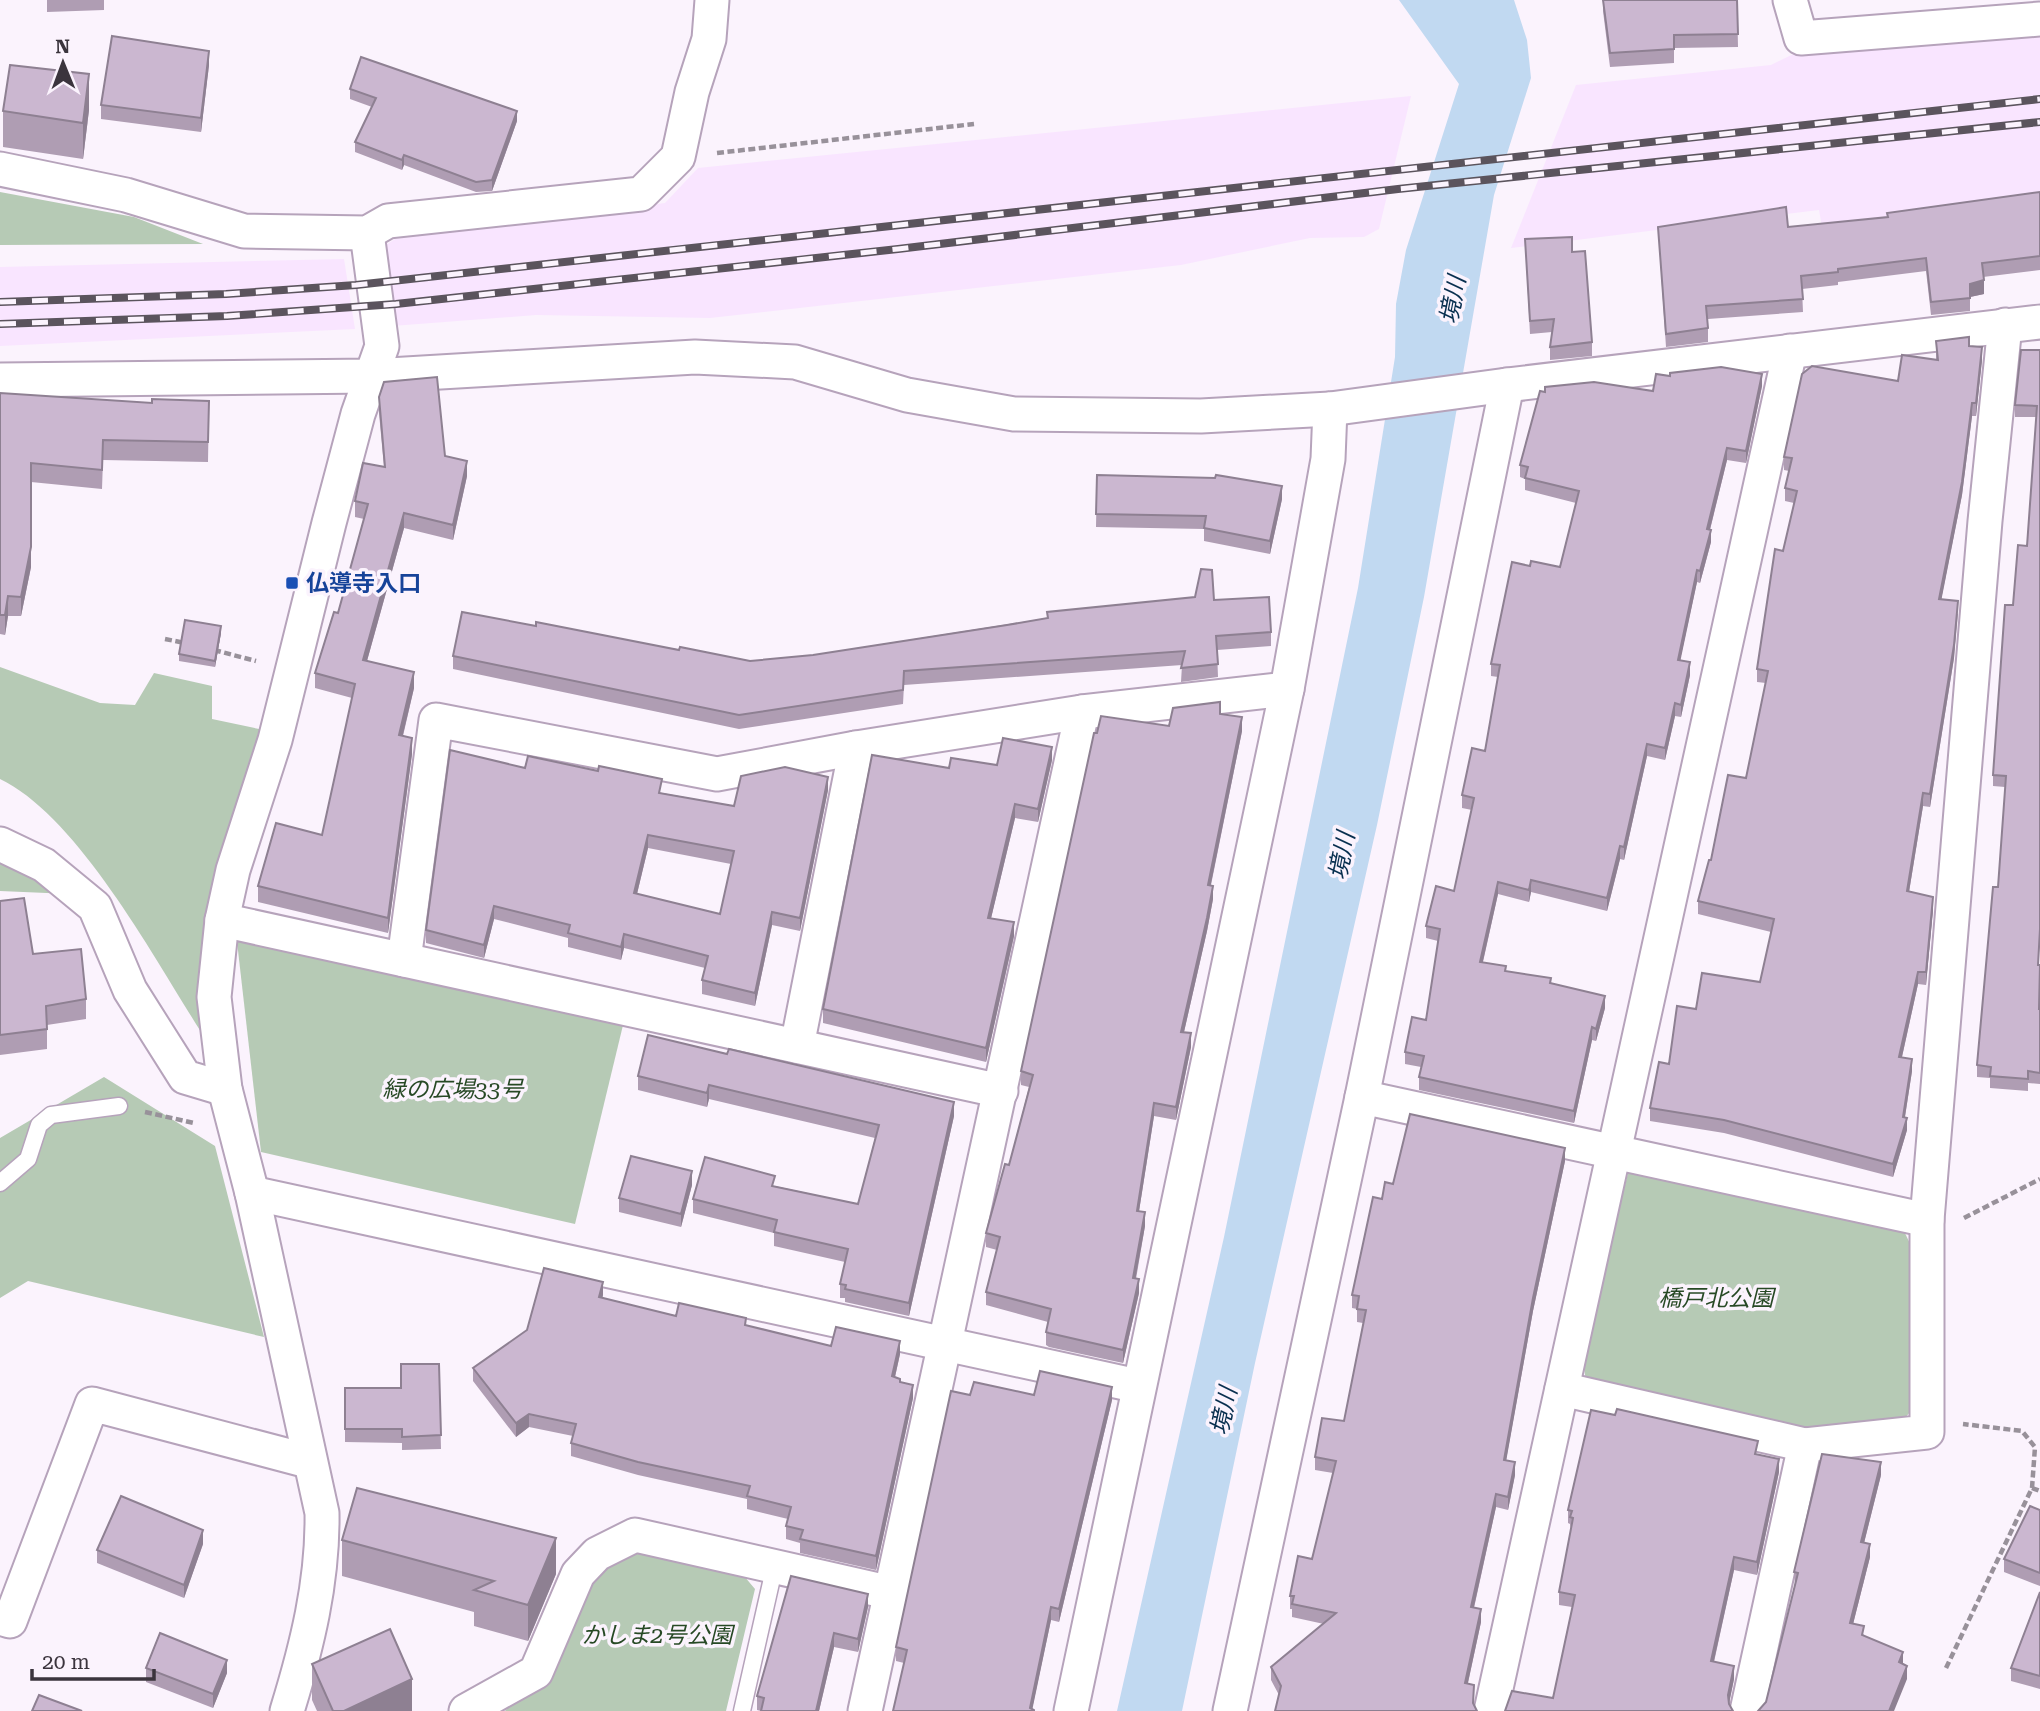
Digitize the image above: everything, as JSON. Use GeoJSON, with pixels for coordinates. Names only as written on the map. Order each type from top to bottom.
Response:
{"type":"FeatureCollection","features":[{"type":"Feature","properties":{"kind":"street"},"geometry":{"type":"LineString","coordinates":[[0,169],[126,195],[244,231],[367,233],[388,221],[640,194],[678,157],[692,92],[709,39],[712,0]]}},
{"type":"Feature","properties":{"kind":"street"},"geometry":{"type":"LineString","coordinates":[[1790,0],[1801,38],[2040,19]]}},
{"type":"Feature","properties":{"kind":"street"},"geometry":{"type":"LineString","coordinates":[[287,1711],[306,1650],[322,1559],[321,1513],[302,1413],[252,1193],[225,1089],[214,998],[222,920],[233,870],[293,670],[329,523],[382,346],[367,233]]}},
{"type":"Feature","properties":{"kind":"street"},"geometry":{"type":"LineString","coordinates":[[0,380],[372,376],[695,357],[795,362],[907,395],[1014,414],[1201,416],[1330,409],[1501,385],[2040,322]]}},
{"type":"Feature","properties":{"kind":"street"},"geometry":{"type":"LineString","coordinates":[[1562,1389],[1805,1445],[1927,1432],[1925,1320],[1928,1228],[1984,534],[2005,325]]}},
{"type":"Feature","properties":{"kind":"street"},"geometry":{"type":"LineString","coordinates":[[1491,1711],[1790,351]]}},
{"type":"Feature","properties":{"kind":"street"},"geometry":{"type":"LineString","coordinates":[[1230,1711],[1362,1097],[1501,385]]}},
{"type":"Feature","properties":{"kind":"street"},"geometry":{"type":"LineString","coordinates":[[1071,1711],[1287,689],[1328,459],[1330,409]]}},
{"type":"Feature","properties":{"kind":"street"},"geometry":{"type":"LineString","coordinates":[[404,960],[436,720],[717,774],[856,748],[1082,712],[1287,689]]}},
{"type":"Feature","properties":{"kind":"street"},"geometry":{"type":"LineString","coordinates":[[865,1711],[1002,1091],[1082,712]]}},
{"type":"Feature","properties":{"kind":"street"},"geometry":{"type":"LineString","coordinates":[[797,1046],[856,748]]}},
{"type":"Feature","properties":{"kind":"street"},"geometry":{"type":"LineString","coordinates":[[0,844],[44,865],[95,907],[130,990],[185,1077],[225,1089]]}},
{"type":"Feature","properties":{"kind":"street"},"geometry":{"type":"LineString","coordinates":[[222,920],[1002,1091]]}},
{"type":"Feature","properties":{"kind":"street"},"geometry":{"type":"LineString","coordinates":[[1362,1097],[1613,1152],[1928,1228]]}},
{"type":"Feature","properties":{"kind":"street"},"geometry":{"type":"LineString","coordinates":[[252,1193],[1138,1387]]}},
{"type":"Feature","properties":{"kind":"street"},"geometry":{"type":"LineString","coordinates":[[0,1618],[10,1621],[92,1404],[309,1461]]}},
{"type":"Feature","properties":{"kind":"street"},"geometry":{"type":"LineString","coordinates":[[1746,1711],[1805,1445]]}},
{"type":"Feature","properties":{"kind":"street"},"geometry":{"type":"LineString","coordinates":[[466,1711],[536,1672],[578,1574],[597,1555],[635,1535],[892,1593]]}},
{"type":"Feature","properties":{"kind":"lane"},"geometry":{"type":"LineString","coordinates":[[0,1183],[28,1159],[39,1125],[51,1115],[119,1106]]}},
{"type":"Feature","properties":{"kind":"lane"},"geometry":{"type":"LineString","coordinates":[[742,1711],[775,1565]]}},
{"type":"Feature","properties":{"kind":"path"},"geometry":{"type":"LineString","coordinates":[[678,157],[974,124]]}},
{"type":"Feature","properties":{"kind":"path"},"geometry":{"type":"LineString","coordinates":[[166,639],[191,645]]}},
{"type":"Feature","properties":{"kind":"path"},"geometry":{"type":"LineString","coordinates":[[204,648],[293,670]]}},
{"type":"Feature","properties":{"kind":"path"},"geometry":{"type":"LineString","coordinates":[[119,1106],[236,1133]]}},
{"type":"Feature","properties":{"kind":"path"},"geometry":{"type":"LineString","coordinates":[[1928,1228],[2040,1179]]}},
{"type":"Feature","properties":{"kind":"path"},"geometry":{"type":"LineString","coordinates":[[1927,1420],[2022,1431],[2035,1447],[2032,1488],[1946,1668]]}},
{"type":"Feature","properties":{"kind":"path"},"geometry":{"type":"LineString","coordinates":[[2032,1488],[2040,1491]]}},
{"type":"Feature","properties":{"kind":"shaded area"},"geometry":{"type":"Polygon","coordinates":[[[2040,32],[2040,197],[1822,227],[1819,210],[1511,248],[1576,85],[1771,65],[1808,47],[2040,32]]]}},
{"type":"Feature","properties":{"kind":"shaded area"},"geometry":{"type":"Polygon","coordinates":[[[1411,96],[1379,229],[1364,237],[1310,238],[1181,265],[710,318],[536,315],[392,326],[380,249],[395,239],[665,203],[698,168],[1411,96]]]}},
{"type":"Feature","properties":{"kind":"shaded area"},"geometry":{"type":"Polygon","coordinates":[[[344,259],[355,329],[0,346],[0,267],[344,259]]]}},
{"type":"Feature","properties":{"kind":"green space"},"geometry":{"type":"Polygon","coordinates":[[[0,192],[134,217],[203,244],[0,245],[0,192]]]}},
{"type":"Feature","properties":{"kind":"green space"},"geometry":{"type":"Polygon","coordinates":[[[0,667],[100,703],[135,705],[154,673],[212,686],[212,719],[264,730],[208,1043],[142,936],[88,859],[30,798],[0,779],[0,667]]]}},
{"type":"Feature","properties":{"kind":"green space"},"geometry":{"type":"Polygon","coordinates":[[[0,863],[70,894],[0,891],[0,863]]]}},
{"type":"Feature","properties":{"kind":"green space","name":"緑の広場33号"},"geometry":{"type":"Polygon","coordinates":[[[236,933],[624,1021],[575,1224],[261,1152],[236,933]]]}},
{"type":"Feature","properties":{"kind":"green space"},"geometry":{"type":"Polygon","coordinates":[[[104,1077],[215,1146],[264,1337],[28,1281],[0,1298],[0,1138],[104,1077]]]}},
{"type":"Feature","properties":{"kind":"green space","name":"橋戸北公園"},"geometry":{"type":"Polygon","coordinates":[[[1630,1165],[1903,1229],[1914,1252],[1910,1412],[1901,1423],[1820,1434],[1586,1381],[1582,1356],[1630,1165]]]}},
{"type":"Feature","properties":{"kind":"green space","name":"かしま2号公園"},"geometry":{"type":"Polygon","coordinates":[[[628,1551],[744,1576],[755,1589],[726,1711],[505,1711],[520,1694],[552,1680],[599,1568],[628,1551]]]}},
{"type":"Feature","properties":{"kind":"water","name":"境川"},"geometry":{"type":"Polygon","coordinates":[[[1399,0],[1514,0],[1527,40],[1531,78],[1494,195],[1424,597],[1377,825],[1255,1363],[1182,1711],[1117,1711],[1224,1237],[1358,588],[1395,357],[1396,304],[1406,250],[1459,84],[1399,0]]]}},
{"type":"Feature","properties":{"kind":"building"},"geometry":{"type":"Polygon","coordinates":[[[1603,0],[1737,0],[1738,34],[1674,35],[1674,49],[1610,53],[1603,0]]]}},
{"type":"Feature","properties":{"kind":"building"},"geometry":{"type":"Polygon","coordinates":[[[112,36],[209,51],[201,118],[101,105],[112,36]]]}},
{"type":"Feature","properties":{"kind":"building"},"geometry":{"type":"Polygon","coordinates":[[[361,57],[517,111],[492,180],[476,182],[404,155],[402,160],[355,142],[376,98],[350,89],[361,57]]]}},
{"type":"Feature","properties":{"kind":"building"},"geometry":{"type":"Polygon","coordinates":[[[10,65],[89,74],[83,123],[3,111],[10,65]]]}},
{"type":"Feature","properties":{"kind":"building"},"geometry":{"type":"Polygon","coordinates":[[[2040,192],[2040,256],[1982,263],[1984,280],[1970,284],[1970,298],[1931,302],[1926,258],[1801,276],[1803,299],[1706,306],[1708,328],[1666,334],[1658,227],[1786,207],[1788,227],[1888,217],[1887,213],[2040,192]]]}},
{"type":"Feature","properties":{"kind":"building"},"geometry":{"type":"Polygon","coordinates":[[[1572,237],[1572,252],[1585,251],[1592,342],[1550,347],[1554,319],[1530,321],[1525,239],[1572,237]]]}},
{"type":"Feature","properties":{"kind":"building"},"geometry":{"type":"Polygon","coordinates":[[[1969,337],[1969,346],[1982,347],[1976,403],[1972,403],[1962,482],[1939,599],[1958,601],[1954,645],[1930,794],[1923,793],[1907,891],[1933,897],[1926,972],[1918,972],[1899,1057],[1912,1059],[1903,1117],[1907,1118],[1893,1164],[1724,1120],[1650,1108],[1659,1062],[1669,1064],[1677,1006],[1696,1009],[1702,973],[1760,982],[1774,919],[1698,901],[1711,860],[1728,775],[1746,778],[1768,671],[1757,669],[1775,549],[1783,551],[1797,491],[1785,488],[1792,458],[1784,457],[1802,374],[1812,366],[1898,381],[1902,355],[1938,360],[1936,341],[1969,337]]]}},
{"type":"Feature","properties":{"kind":"building"},"geometry":{"type":"Polygon","coordinates":[[[2021,350],[2040,350],[2040,1073],[2028,1071],[2028,1079],[1990,1076],[1991,1067],[1977,1065],[1993,887],[1998,887],[2006,776],[1993,775],[2005,605],[2013,605],[2018,545],[2027,546],[2037,406],[2015,405],[2021,350]]]}},
{"type":"Feature","properties":{"kind":"building"},"geometry":{"type":"Polygon","coordinates":[[[1721,367],[1762,374],[1746,451],[1727,448],[1707,529],[1711,530],[1700,571],[1697,570],[1678,660],[1690,662],[1681,705],[1675,703],[1665,748],[1647,744],[1624,847],[1620,846],[1607,898],[1531,880],[1529,890],[1498,882],[1480,962],[1506,966],[1505,971],[1551,978],[1550,983],[1605,996],[1596,1029],[1592,1027],[1574,1111],[1419,1077],[1424,1056],[1405,1052],[1412,1017],[1426,1020],[1440,929],[1426,926],[1436,886],[1454,891],[1474,798],[1462,795],[1472,748],[1485,751],[1500,665],[1491,664],[1512,562],[1530,566],[1531,561],[1560,567],[1579,491],[1525,478],[1528,467],[1520,465],[1540,391],[1545,392],[1545,387],[1594,382],[1653,391],[1656,374],[1670,376],[1670,373],[1721,367]]]}},
{"type":"Feature","properties":{"kind":"building"},"geometry":{"type":"Polygon","coordinates":[[[437,377],[445,456],[467,461],[453,525],[404,513],[363,660],[414,672],[399,735],[412,738],[388,918],[258,886],[276,823],[322,835],[355,684],[315,673],[334,612],[338,613],[368,504],[355,501],[363,463],[385,467],[379,397],[384,382],[437,377]]]}},
{"type":"Feature","properties":{"kind":"building"},"geometry":{"type":"Polygon","coordinates":[[[0,393],[152,403],[152,399],[209,401],[208,442],[103,440],[102,470],[31,463],[31,547],[21,597],[8,596],[5,615],[0,615],[0,393]]]}},
{"type":"Feature","properties":{"kind":"building"},"geometry":{"type":"Polygon","coordinates":[[[1097,475],[1215,478],[1216,475],[1282,486],[1270,541],[1204,528],[1206,516],[1096,514],[1097,475]]]}},
{"type":"Feature","properties":{"kind":"building"},"geometry":{"type":"Polygon","coordinates":[[[1201,569],[1212,570],[1214,600],[1269,597],[1271,632],[1216,636],[1218,664],[1181,668],[1185,651],[904,671],[903,690],[739,715],[453,656],[462,612],[536,626],[536,622],[750,661],[813,655],[1007,625],[1048,618],[1047,612],[1195,597],[1201,569]]]}},
{"type":"Feature","properties":{"kind":"building"},"geometry":{"type":"Polygon","coordinates":[[[185,620],[221,626],[215,661],[179,654],[185,620]]]}},
{"type":"Feature","properties":{"kind":"building"},"geometry":{"type":"Polygon","coordinates":[[[1220,702],[1220,714],[1242,717],[1208,885],[1213,886],[1207,918],[1181,1032],[1191,1033],[1176,1107],[1154,1103],[1137,1211],[1145,1212],[1133,1278],[1139,1279],[1123,1350],[1046,1332],[1051,1309],[986,1292],[1000,1237],[986,1233],[1005,1164],[1009,1165],[1033,1075],[1021,1071],[1094,733],[1097,733],[1101,716],[1169,726],[1173,708],[1220,702]]]}},
{"type":"Feature","properties":{"kind":"building"},"geometry":{"type":"Polygon","coordinates":[[[1003,738],[1052,747],[1038,809],[1015,804],[988,918],[1014,922],[986,1048],[823,1009],[872,755],[949,768],[951,758],[997,765],[1003,738]]]}},
{"type":"Feature","properties":{"kind":"building"},"geometry":{"type":"Polygon","coordinates":[[[450,750],[525,768],[528,756],[598,771],[599,766],[662,779],[659,793],[734,806],[741,776],[785,767],[828,777],[800,918],[772,912],[755,993],[702,980],[708,956],[624,934],[621,947],[568,933],[570,925],[494,906],[484,945],[426,930],[450,750]],[[648,835],[634,893],[720,914],[734,851],[648,835]]]}},
{"type":"Feature","properties":{"kind":"building"},"geometry":{"type":"Polygon","coordinates":[[[24,898],[33,954],[81,949],[86,999],[46,1006],[47,1029],[0,1035],[0,901],[24,898]]]}},
{"type":"Feature","properties":{"kind":"building"},"geometry":{"type":"Polygon","coordinates":[[[648,1035],[727,1054],[729,1049],[954,1102],[909,1303],[845,1289],[846,1285],[840,1284],[848,1249],[774,1232],[777,1220],[693,1199],[705,1157],[775,1176],[772,1186],[858,1204],[879,1125],[709,1085],[707,1093],[638,1076],[648,1035]]]}},
{"type":"Feature","properties":{"kind":"building"},"geometry":{"type":"Polygon","coordinates":[[[1410,1114],[1565,1148],[1533,1298],[1504,1460],[1515,1462],[1508,1497],[1496,1494],[1471,1607],[1481,1609],[1465,1683],[1474,1685],[1473,1703],[1477,1711],[1275,1711],[1281,1686],[1271,1667],[1336,1613],[1292,1604],[1294,1596],[1290,1596],[1298,1556],[1312,1559],[1336,1461],[1315,1457],[1322,1418],[1344,1421],[1366,1310],[1357,1309],[1359,1296],[1352,1295],[1373,1197],[1382,1199],[1385,1182],[1393,1184],[1410,1114]]]}},
{"type":"Feature","properties":{"kind":"building"},"geometry":{"type":"Polygon","coordinates":[[[631,1156],[692,1171],[681,1214],[619,1198],[631,1156]]]}},
{"type":"Feature","properties":{"kind":"building"},"geometry":{"type":"Polygon","coordinates":[[[544,1268],[603,1282],[599,1297],[676,1316],[679,1303],[746,1318],[745,1325],[831,1346],[836,1327],[900,1341],[892,1376],[900,1379],[900,1382],[913,1385],[876,1556],[800,1539],[803,1530],[786,1526],[791,1507],[747,1496],[750,1486],[638,1462],[571,1443],[576,1424],[529,1414],[516,1423],[473,1368],[527,1330],[544,1268]]]}},
{"type":"Feature","properties":{"kind":"building"},"geometry":{"type":"Polygon","coordinates":[[[401,1364],[439,1364],[441,1435],[402,1437],[402,1429],[345,1429],[345,1388],[401,1388],[401,1364]]]}},
{"type":"Feature","properties":{"kind":"building"},"geometry":{"type":"Polygon","coordinates":[[[1040,1371],[1112,1387],[1059,1609],[1051,1607],[1030,1708],[1034,1711],[893,1711],[907,1650],[896,1647],[951,1391],[970,1395],[974,1382],[1034,1395],[1040,1371]]]}},
{"type":"Feature","properties":{"kind":"building"},"geometry":{"type":"Polygon","coordinates":[[[1617,1409],[1758,1441],[1755,1454],[1779,1459],[1757,1562],[1734,1557],[1711,1661],[1734,1666],[1728,1695],[1733,1711],[1505,1711],[1512,1691],[1553,1698],[1575,1595],[1559,1592],[1573,1518],[1570,1517],[1572,1511],[1568,1510],[1591,1410],[1615,1415],[1617,1409]]]}},
{"type":"Feature","properties":{"kind":"building"},"geometry":{"type":"Polygon","coordinates":[[[1822,1454],[1881,1462],[1861,1542],[1870,1544],[1850,1623],[1864,1626],[1862,1635],[1903,1652],[1899,1662],[1907,1666],[1889,1711],[1758,1711],[1766,1702],[1798,1573],[1794,1572],[1822,1454]]]}},
{"type":"Feature","properties":{"kind":"building"},"geometry":{"type":"Polygon","coordinates":[[[357,1488],[556,1538],[528,1605],[474,1590],[494,1581],[342,1540],[357,1488]]]}},
{"type":"Feature","properties":{"kind":"building"},"geometry":{"type":"Polygon","coordinates":[[[121,1496],[203,1530],[184,1585],[97,1550],[121,1496]]]}},
{"type":"Feature","properties":{"kind":"building"},"geometry":{"type":"Polygon","coordinates":[[[2030,1506],[2040,1510],[2040,1573],[2004,1559],[2030,1506]]]}},
{"type":"Feature","properties":{"kind":"building"},"geometry":{"type":"Polygon","coordinates":[[[791,1576],[868,1594],[858,1639],[834,1633],[816,1711],[761,1711],[764,1698],[757,1696],[791,1576]]]}},
{"type":"Feature","properties":{"kind":"building"},"geometry":{"type":"Polygon","coordinates":[[[2040,1592],[2040,1676],[2011,1668],[2040,1592]]]}},
{"type":"Feature","properties":{"kind":"building"},"geometry":{"type":"Polygon","coordinates":[[[390,1629],[412,1679],[344,1711],[333,1711],[312,1664],[390,1629]]]}},
{"type":"Feature","properties":{"kind":"building"},"geometry":{"type":"Polygon","coordinates":[[[160,1633],[227,1660],[213,1694],[146,1668],[160,1633]]]}},
{"type":"Feature","properties":{"kind":"building"},"geometry":{"type":"Polygon","coordinates":[[[39,1695],[82,1711],[32,1711],[39,1695]]]}},
{"type":"Feature","properties":{"kind":"railway"},"geometry":{"type":"LineString","coordinates":[[0,302],[226,294],[356,285],[2040,99]]}},
{"type":"Feature","properties":{"kind":"railway"},"geometry":{"type":"LineString","coordinates":[[0,324],[227,316],[396,304],[898,249],[1398,189],[2040,122]]}},
{"type":"Feature","properties":{"kind":"place","name":"仏導寺入口"},"geometry":{"type":"Point","coordinates":[292,583]}}]}
